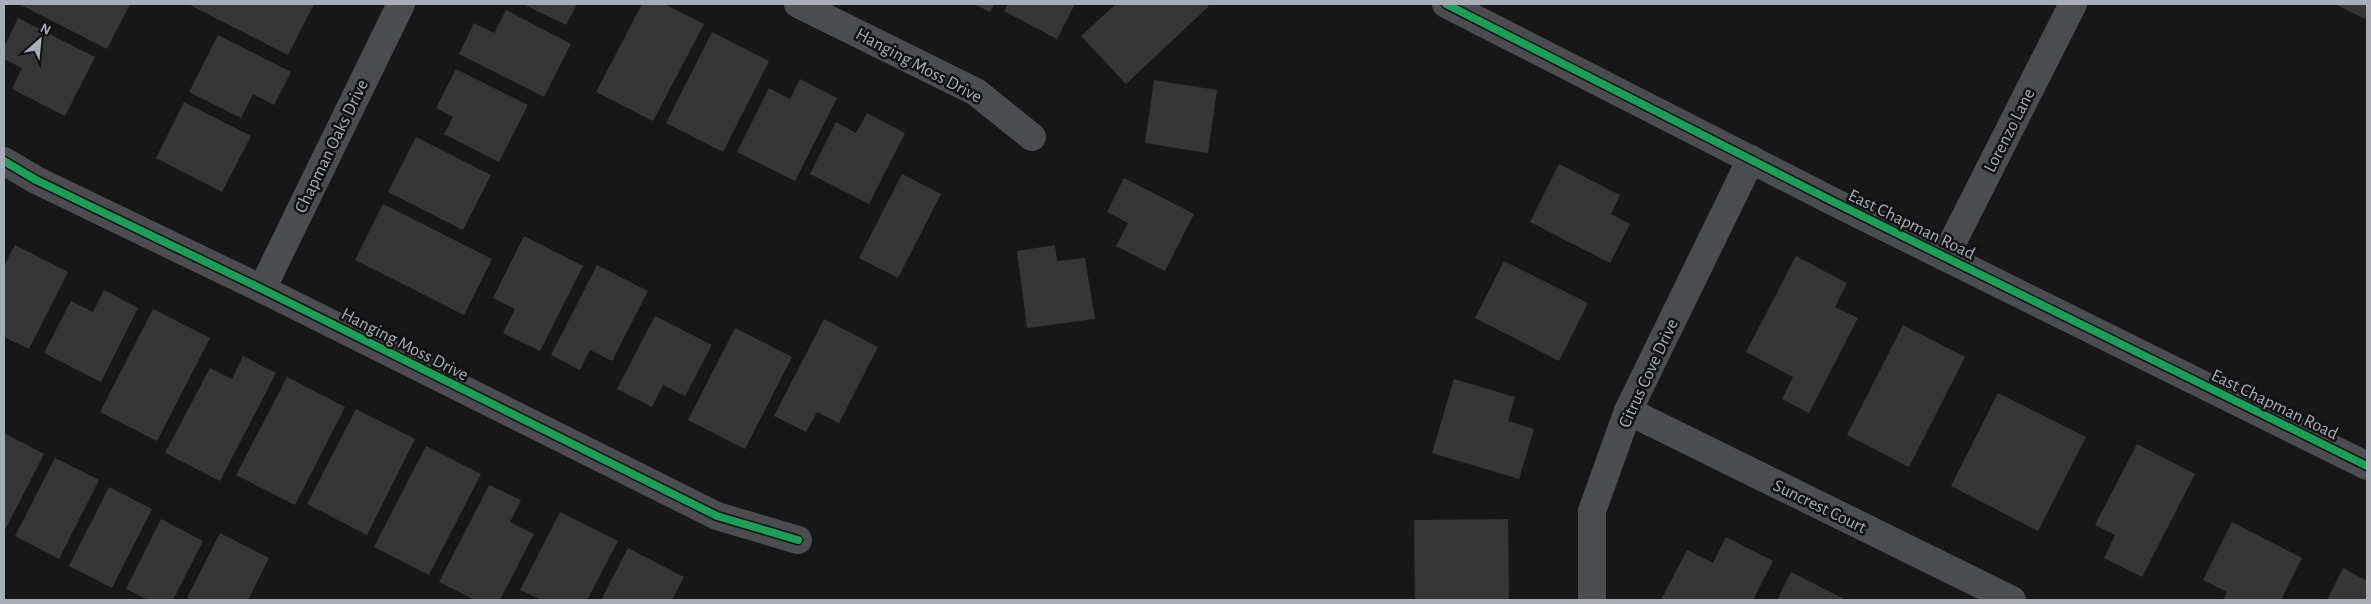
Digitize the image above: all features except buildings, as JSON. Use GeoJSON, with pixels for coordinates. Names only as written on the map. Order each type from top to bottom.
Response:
{"type":"FeatureCollection","features":[{"type":"Feature","properties":{"kind":"street","name":"Chapman Oaks Drive"},"geometry":{"type":"LineString","coordinates":[[262,289],[401,4]]}},
{"type":"Feature","properties":{"kind":"street","name":"Hanging Moss Drive"},"geometry":{"type":"LineString","coordinates":[[798,4],[976,92],[1032,138]]}},
{"type":"Feature","properties":{"kind":"street","name":"East Chapman Road"},"geometry":{"type":"LineString","coordinates":[[1446,4],[1945,257],[2367,466]]}},
{"type":"Feature","properties":{"kind":"street","name":"Lorenzo Lane"},"geometry":{"type":"LineString","coordinates":[[1945,257],[2073,4]]}},
{"type":"Feature","properties":{"kind":"street","name":"Citrus Cove Drive"},"geometry":{"type":"LineString","coordinates":[[1592,600],[1592,511],[1628,411],[1751,159]]}},
{"type":"Feature","properties":{"kind":"street","name":"Hanging Moss Drive"},"geometry":{"type":"LineString","coordinates":[[4,162],[36,180],[262,289],[716,516],[798,540]]}},
{"type":"Feature","properties":{"kind":"street","name":"Suncrest Court"},"geometry":{"type":"LineString","coordinates":[[1628,411],[2012,600]]}},
{"type":"Feature","properties":{"kind":"cycle path"},"geometry":{"type":"LineString","coordinates":[[1446,4],[1836,203],[2367,466]]}},
{"type":"Feature","properties":{"kind":"cycle path"},"geometry":{"type":"LineString","coordinates":[[4,161],[36,180],[262,289],[717,516],[798,540]]}}]}
